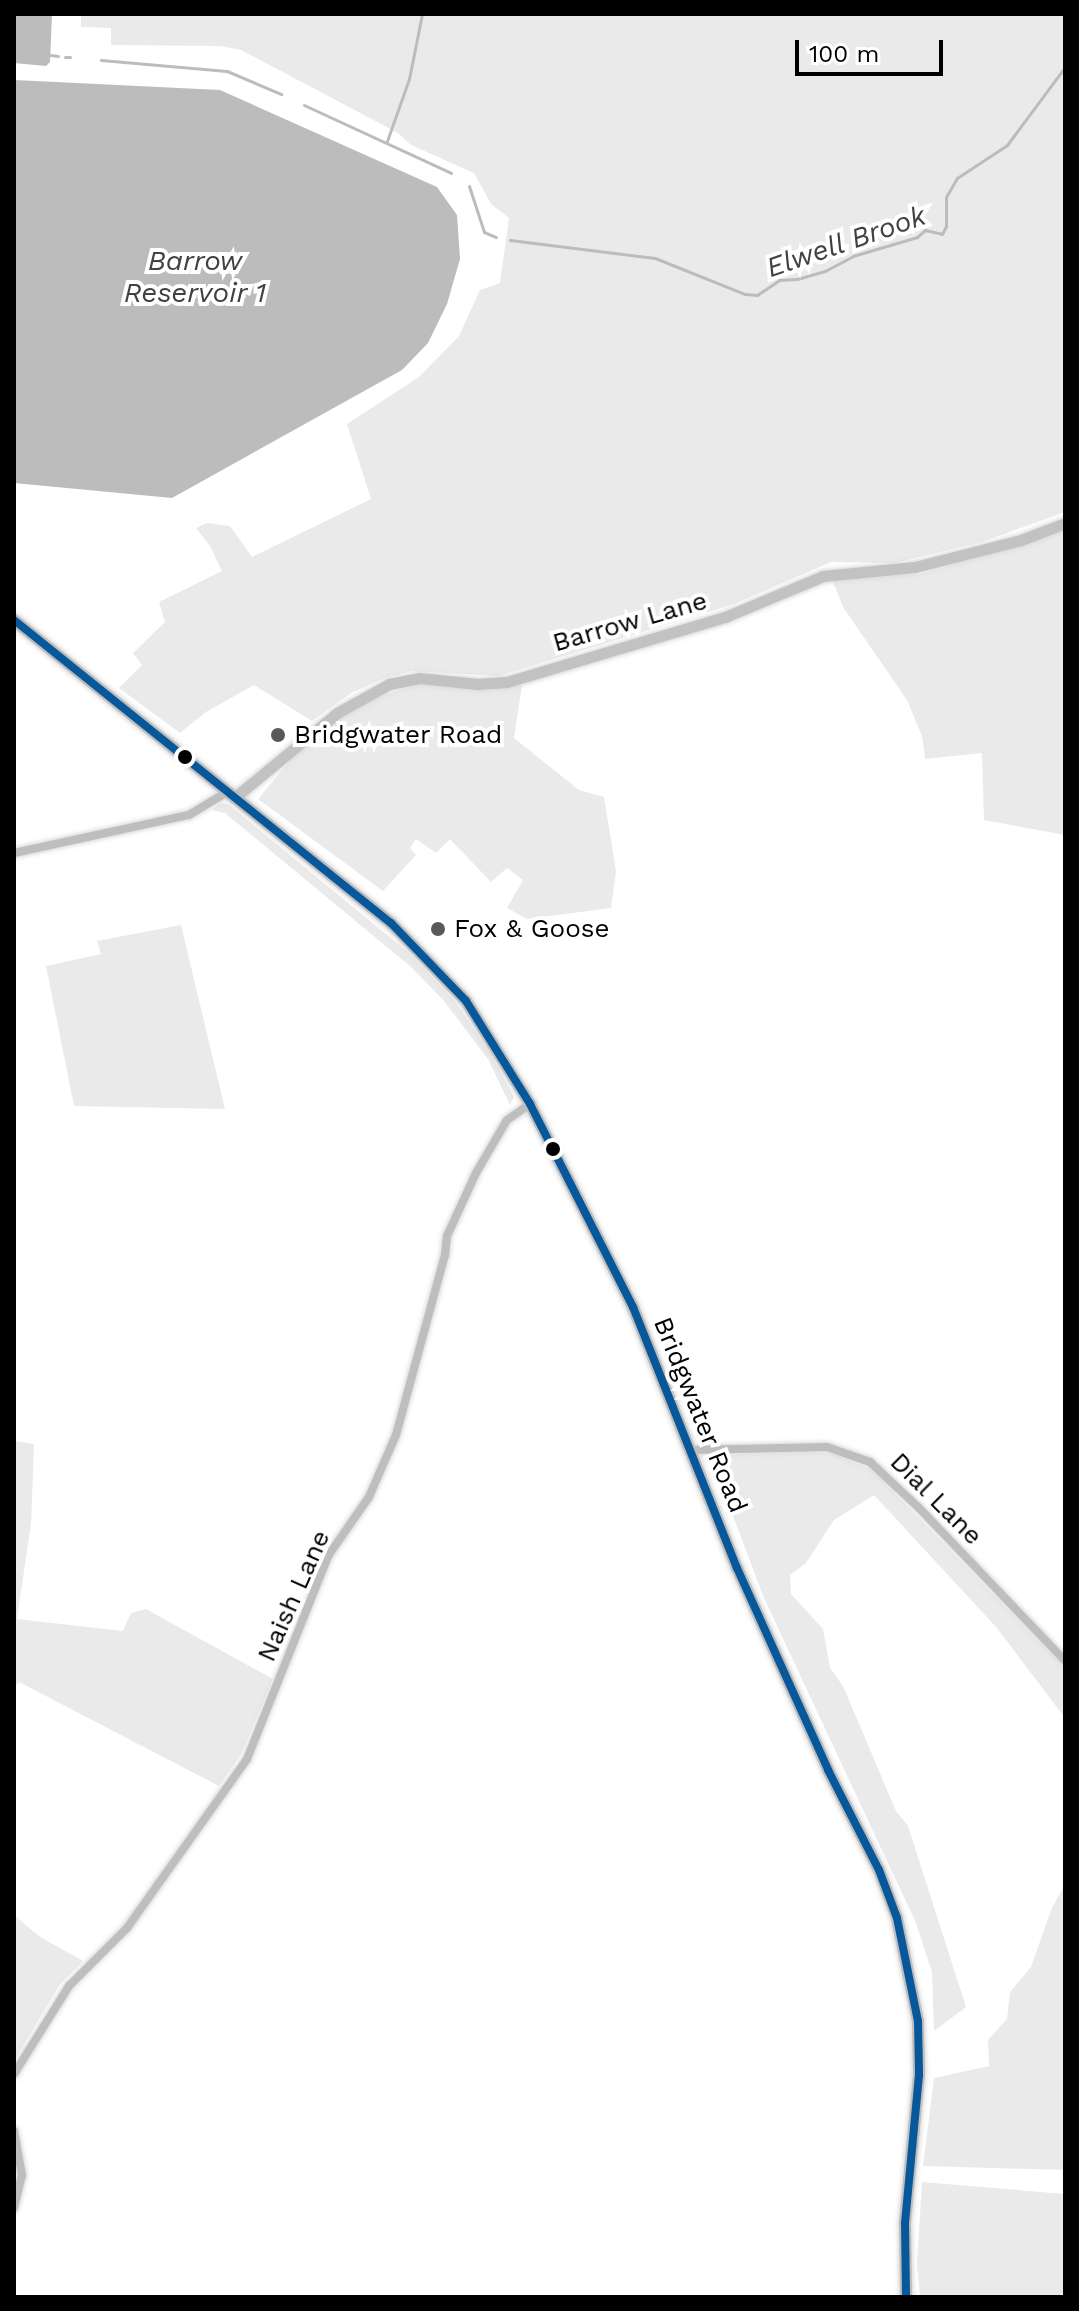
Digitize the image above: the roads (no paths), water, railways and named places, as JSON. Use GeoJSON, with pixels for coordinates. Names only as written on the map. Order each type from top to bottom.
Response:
{"type":"FeatureCollection","features":[{"type":"Feature","properties":{"kind":"highway","name":"Bridgwater Road"},"geometry":{"type":"LineString","coordinates":[[14,620],[391,923],[433,964],[484,1024],[530,1104],[633,1307],[737,1568],[828,1770],[879,1870],[897,1918],[918,2021],[919,2075],[905,2223],[906,2297]]}},
{"type":"Feature","properties":{"kind":"main road","name":"Barrow Lane"},"geometry":{"type":"LineString","coordinates":[[230,795],[337,713],[389,684],[419,678],[478,684],[507,682],[725,617],[823,576],[915,567],[1021,540],[1065,523]]}},
{"type":"Feature","properties":{"kind":"street"},"geometry":{"type":"LineString","coordinates":[[14,853],[189,815],[230,795]]}},
{"type":"Feature","properties":{"kind":"street","name":"Naish Lane"},"geometry":{"type":"LineString","coordinates":[[14,2074],[69,1986],[127,1928],[247,1759],[328,1556],[369,1497],[396,1435],[445,1255],[447,1236],[476,1173],[507,1120],[530,1104]]}},
{"type":"Feature","properties":{"kind":"street","name":"Dial Lane"},"geometry":{"type":"LineString","coordinates":[[691,1450],[827,1447],[870,1462],[919,1508],[1065,1661]]}},
{"type":"Feature","properties":{"kind":"street"},"geometry":{"type":"LineString","coordinates":[[14,2131],[22,2175],[14,2208]]}},
{"type":"Feature","properties":{"kind":"water"},"geometry":{"type":"Polygon","coordinates":[[[14,14],[52,14],[50,62],[46,66],[14,63],[14,14]]]}},
{"type":"Feature","properties":{"kind":"water","name":"Barrow Reservoir 1"},"geometry":{"type":"Polygon","coordinates":[[[14,80],[220,90],[437,187],[457,215],[460,259],[447,304],[428,343],[402,370],[172,498],[14,483],[14,80]]]}},
{"type":"Feature","properties":{"kind":"waterway"},"geometry":{"type":"LineString","coordinates":[[387,141],[409,79],[422,14]]}},
{"type":"Feature","properties":{"kind":"waterway"},"geometry":{"type":"LineString","coordinates":[[50,55],[58,56]]}},
{"type":"Feature","properties":{"kind":"waterway"},"geometry":{"type":"LineString","coordinates":[[65,57],[70,57]]}},
{"type":"Feature","properties":{"kind":"waterway"},"geometry":{"type":"LineString","coordinates":[[101,60],[227,71],[281,94]]}},
{"type":"Feature","properties":{"kind":"waterway","name":"Elwell Brook"},"geometry":{"type":"LineString","coordinates":[[510,240],[655,258],[745,294],[757,295],[779,280],[797,279],[825,271],[853,256],[917,237],[925,230],[942,234],[946,226],[946,197],[957,178],[1007,145],[1065,67]]}},
{"type":"Feature","properties":{"kind":"waterway"},"geometry":{"type":"LineString","coordinates":[[304,105],[451,173]]}},
{"type":"Feature","properties":{"kind":"waterway"},"geometry":{"type":"LineString","coordinates":[[469,186],[484,232],[496,237]]}},
{"type":"Feature","properties":{"kind":"place","name":"Bridgwater Road"},"geometry":{"type":"Point","coordinates":[278,735]}},
{"type":"Feature","properties":{"kind":"place","name":"Fox & Goose"},"geometry":{"type":"Point","coordinates":[438,929]}}]}
